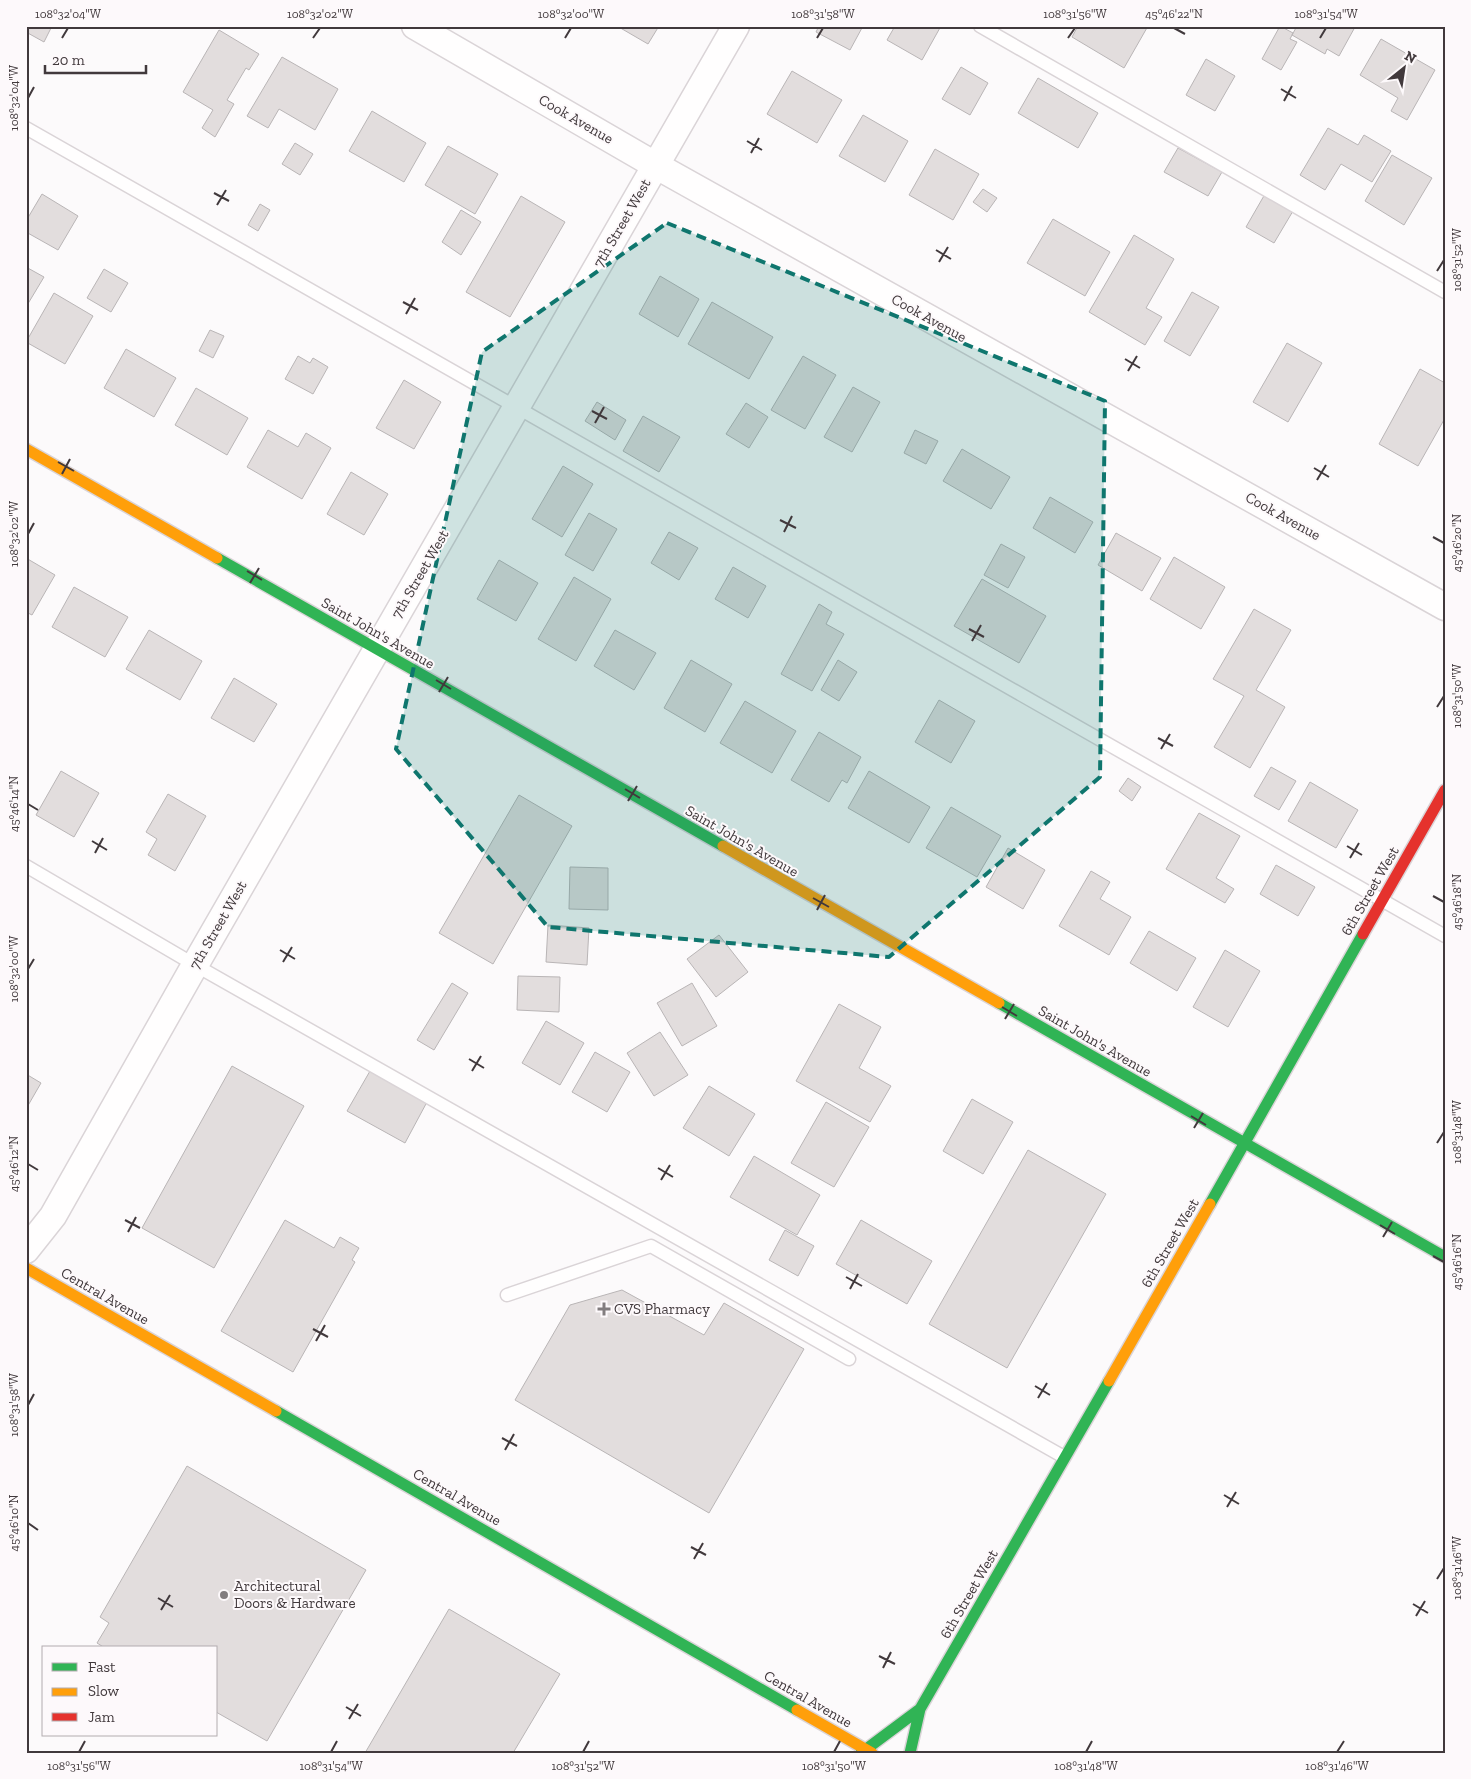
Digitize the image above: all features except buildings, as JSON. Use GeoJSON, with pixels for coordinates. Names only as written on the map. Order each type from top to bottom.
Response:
{"type":"FeatureCollection","features":[{"type":"Feature","properties":{"kind":"street","name":"Cook Avenue"},"geometry":{"type":"LineString","coordinates":[[415,26],[655,165],[1445,607]]}},
{"type":"Feature","properties":{"kind":"street","name":"7th Street West"},"geometry":{"type":"LineString","coordinates":[[26,1250],[53,1216],[376,649],[517,408],[736,26]]}},
{"type":"Feature","properties":{"kind":"street","name":"Saint John's Avenue"},"geometry":{"type":"LineString","coordinates":[[26,449],[1445,1257]]}},
{"type":"Feature","properties":{"kind":"street","name":"6th Street West"},"geometry":{"type":"LineString","coordinates":[[910,1753],[920,1709],[1445,790]]}},
{"type":"Feature","properties":{"kind":"street","name":"Central Avenue"},"geometry":{"type":"LineString","coordinates":[[26,1268],[866,1751]]}},
{"type":"Feature","properties":{"kind":"street","name":"6th Street West"},"geometry":{"type":"LineString","coordinates":[[866,1751],[920,1709]]}},
{"type":"Feature","properties":{"kind":"lane"},"geometry":{"type":"LineString","coordinates":[[980,26],[1445,292]]}},
{"type":"Feature","properties":{"kind":"lane"},"geometry":{"type":"LineString","coordinates":[[26,128],[1445,936]]}},
{"type":"Feature","properties":{"kind":"lane"},"geometry":{"type":"LineString","coordinates":[[26,866],[195,965],[1064,1458]]}},
{"type":"Feature","properties":{"kind":"lane"},"geometry":{"type":"LineString","coordinates":[[507,1295],[651,1246],[849,1359]]}},
{"type":"Feature","properties":{"kind":"highlighted area"},"geometry":{"type":"Polygon","coordinates":[[[667,223],[1105,401],[1100,777],[889,957],[548,927],[396,749],[482,352],[667,223]]]}},
{"type":"Feature","properties":{"kind":"traffic: fast"},"geometry":{"type":"LineString","coordinates":[[217,558],[723,846]]}},
{"type":"Feature","properties":{"kind":"traffic: fast"},"geometry":{"type":"LineString","coordinates":[[1210,1204],[1363,934]]}},
{"type":"Feature","properties":{"kind":"traffic: fast"},"geometry":{"type":"LineString","coordinates":[[999,1003],[1445,1257]]}},
{"type":"Feature","properties":{"kind":"traffic: fast"},"geometry":{"type":"LineString","coordinates":[[910,1753],[920,1709],[1109,1381]]}},
{"type":"Feature","properties":{"kind":"traffic: fast"},"geometry":{"type":"LineString","coordinates":[[276,1411],[797,1710]]}},
{"type":"Feature","properties":{"kind":"traffic: fast"},"geometry":{"type":"LineString","coordinates":[[861,1753],[920,1709]]}},
{"type":"Feature","properties":{"kind":"traffic: slow"},"geometry":{"type":"LineString","coordinates":[[26,449],[217,558]]}},
{"type":"Feature","properties":{"kind":"traffic: slow"},"geometry":{"type":"LineString","coordinates":[[723,846],[999,1003]]}},
{"type":"Feature","properties":{"kind":"traffic: slow"},"geometry":{"type":"LineString","coordinates":[[1109,1381],[1210,1204]]}},
{"type":"Feature","properties":{"kind":"traffic: slow"},"geometry":{"type":"LineString","coordinates":[[26,1268],[276,1411]]}},
{"type":"Feature","properties":{"kind":"traffic: slow"},"geometry":{"type":"LineString","coordinates":[[797,1710],[872,1753]]}},
{"type":"Feature","properties":{"kind":"traffic: jam"},"geometry":{"type":"LineString","coordinates":[[1363,934],[1445,790]]}},
{"type":"Feature","properties":{"kind":"place","name":"CVS Pharmacy"},"geometry":{"type":"Point","coordinates":[604,1309]}},
{"type":"Feature","properties":{"kind":"place","name":"Architectural Doors & Hardware"},"geometry":{"type":"Point","coordinates":[224,1595]}}]}
